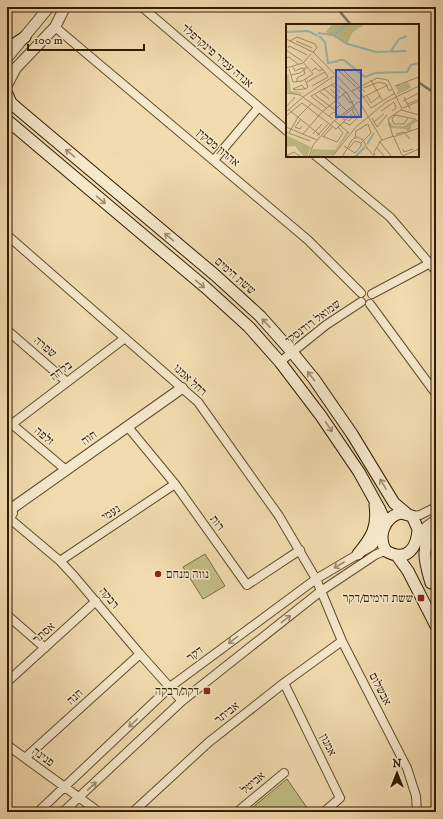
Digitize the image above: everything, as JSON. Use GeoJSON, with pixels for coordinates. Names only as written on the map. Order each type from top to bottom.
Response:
{"type":"FeatureCollection","features":[{"type":"Feature","properties":{"kind":"main road"},"geometry":{"type":"LineString","coordinates":[[7,49],[25,37]]}},
{"type":"Feature","properties":{"kind":"main road","name":"ששת הימים"},"geometry":{"type":"LineString","coordinates":[[7,94],[11,103],[248,305],[292,352],[352,434],[394,503],[409,515]]}},
{"type":"Feature","properties":{"kind":"main road"},"geometry":{"type":"LineString","coordinates":[[7,120],[210,292],[249,327],[280,362],[335,436],[374,498],[384,519],[383,546],[393,554],[408,571],[436,626]]}},
{"type":"Feature","properties":{"kind":"main road"},"geometry":{"type":"LineString","coordinates":[[358,554],[368,541],[376,523],[374,498]]}},
{"type":"Feature","properties":{"kind":"main road"},"geometry":{"type":"LineString","coordinates":[[383,531],[390,518],[395,514],[409,515],[418,529],[416,541],[422,565],[434,588]]}},
{"type":"Feature","properties":{"kind":"main road"},"geometry":{"type":"LineString","coordinates":[[434,588],[426,565],[424,550],[426,542],[436,525]]}},
{"type":"Feature","properties":{"kind":"main road"},"geometry":{"type":"LineString","coordinates":[[393,554],[408,553],[416,541]]}},
{"type":"Feature","properties":{"kind":"street"},"geometry":{"type":"LineString","coordinates":[[7,58],[48,7]]}},
{"type":"Feature","properties":{"kind":"street"},"geometry":{"type":"LineString","coordinates":[[7,84],[16,68],[55,27],[65,7]]}},
{"type":"Feature","properties":{"kind":"street","name":"אנדה עמיר פינקרפלד"},"geometry":{"type":"LineString","coordinates":[[142,7],[258,108],[286,130]]}},
{"type":"Feature","properties":{"kind":"street","name":"אהרון מסקין"},"geometry":{"type":"LineString","coordinates":[[55,27],[308,240],[361,293]]}},
{"type":"Feature","properties":{"kind":"street"},"geometry":{"type":"LineString","coordinates":[[214,160],[258,108]]}},
{"type":"Feature","properties":{"kind":"street"},"geometry":{"type":"LineString","coordinates":[[317,157],[390,217],[432,262],[436,271]]}},
{"type":"Feature","properties":{"kind":"street","name":"רחל אמנו"},"geometry":{"type":"LineString","coordinates":[[7,235],[198,402],[279,516],[316,579]]}},
{"type":"Feature","properties":{"kind":"street"},"geometry":{"type":"LineString","coordinates":[[372,294],[432,262]]}},
{"type":"Feature","properties":{"kind":"street"},"geometry":{"type":"LineString","coordinates":[[370,304],[366,305],[359,299],[361,293],[367,291],[372,294]]}},
{"type":"Feature","properties":{"kind":"street"},"geometry":{"type":"LineString","coordinates":[[370,304],[372,294]]}},
{"type":"Feature","properties":{"kind":"street","name":"שמואל רודנסקי"},"geometry":{"type":"LineString","coordinates":[[280,362],[326,325],[361,302]]}},
{"type":"Feature","properties":{"kind":"street"},"geometry":{"type":"LineString","coordinates":[[370,304],[436,394]]}},
{"type":"Feature","properties":{"kind":"street","name":"שפרה"},"geometry":{"type":"LineString","coordinates":[[7,330],[68,382]]}},
{"type":"Feature","properties":{"kind":"street","name":"בלהה"},"geometry":{"type":"LineString","coordinates":[[9,422],[68,382],[125,338]]}},
{"type":"Feature","properties":{"kind":"street","name":"חוה"},"geometry":{"type":"LineString","coordinates":[[9,513],[66,470],[182,388]]}},
{"type":"Feature","properties":{"kind":"street","name":"זלפה"},"geometry":{"type":"LineString","coordinates":[[9,422],[66,470]]}},
{"type":"Feature","properties":{"kind":"street","name":"רות"},"geometry":{"type":"LineString","coordinates":[[128,427],[175,484],[247,585],[300,550]]}},
{"type":"Feature","properties":{"kind":"street","name":"נעמי"},"geometry":{"type":"LineString","coordinates":[[60,561],[175,484]]}},
{"type":"Feature","properties":{"kind":"street"},"geometry":{"type":"LineString","coordinates":[[409,515],[420,515],[436,507]]}},
{"type":"Feature","properties":{"kind":"street","name":"רבקה"},"geometry":{"type":"LineString","coordinates":[[9,513],[60,561],[182,701]]}},
{"type":"Feature","properties":{"kind":"street"},"geometry":{"type":"LineString","coordinates":[[416,541],[426,526],[436,519]]}},
{"type":"Feature","properties":{"kind":"street","name":"דקר"},"geometry":{"type":"LineString","coordinates":[[38,812],[170,687],[316,579],[372,546],[383,531]]}},
{"type":"Feature","properties":{"kind":"street"},"geometry":{"type":"LineString","coordinates":[[63,812],[182,701],[321,591],[375,555],[382,552],[393,554]]}},
{"type":"Feature","properties":{"kind":"street","name":"אבשלום"},"geometry":{"type":"LineString","coordinates":[[316,579],[342,641],[407,768],[416,796],[417,812]]}},
{"type":"Feature","properties":{"kind":"street","name":"אסתר"},"geometry":{"type":"LineString","coordinates":[[7,682],[96,601]]}},
{"type":"Feature","properties":{"kind":"street"},"geometry":{"type":"LineString","coordinates":[[7,615],[45,648]]}},
{"type":"Feature","properties":{"kind":"street","name":"אביתר"},"geometry":{"type":"LineString","coordinates":[[133,812],[209,742],[284,683],[342,641]]}},
{"type":"Feature","properties":{"kind":"street","name":"חנה"},"geometry":{"type":"LineString","coordinates":[[25,758],[140,654]]}},
{"type":"Feature","properties":{"kind":"street","name":"אמנון"},"geometry":{"type":"LineString","coordinates":[[284,683],[340,798],[324,812]]}},
{"type":"Feature","properties":{"kind":"street","name":"פנינה"},"geometry":{"type":"LineString","coordinates":[[7,745],[99,812]]}},
{"type":"Feature","properties":{"kind":"street","name":"אביטל"},"geometry":{"type":"LineString","coordinates":[[237,812],[284,773]]}},
{"type":"Feature","properties":{"kind":"shaded area"},"geometry":{"type":"Polygon","coordinates":[[[205,554],[225,586],[203,599],[183,567],[205,554]]]}},
{"type":"Feature","properties":{"kind":"shaded area"},"geometry":{"type":"Polygon","coordinates":[[[287,779],[310,812],[247,812],[287,779]]]}},
{"type":"Feature","properties":{"kind":"waterway"},"geometry":{"type":"LineString","coordinates":[[336,7],[350,24]]}},
{"type":"Feature","properties":{"kind":"waterway"},"geometry":{"type":"LineString","coordinates":[[419,83],[436,94]]}},
{"type":"Feature","properties":{"kind":"place","name":"נווה מנחם"},"geometry":{"type":"Point","coordinates":[158,574]}},
{"type":"Feature","properties":{"kind":"place","name":"ששת הימים/דקר"},"geometry":{"type":"Point","coordinates":[421,598]}},
{"type":"Feature","properties":{"kind":"place","name":"דקר/רבקה"},"geometry":{"type":"Point","coordinates":[207,691]}}]}
